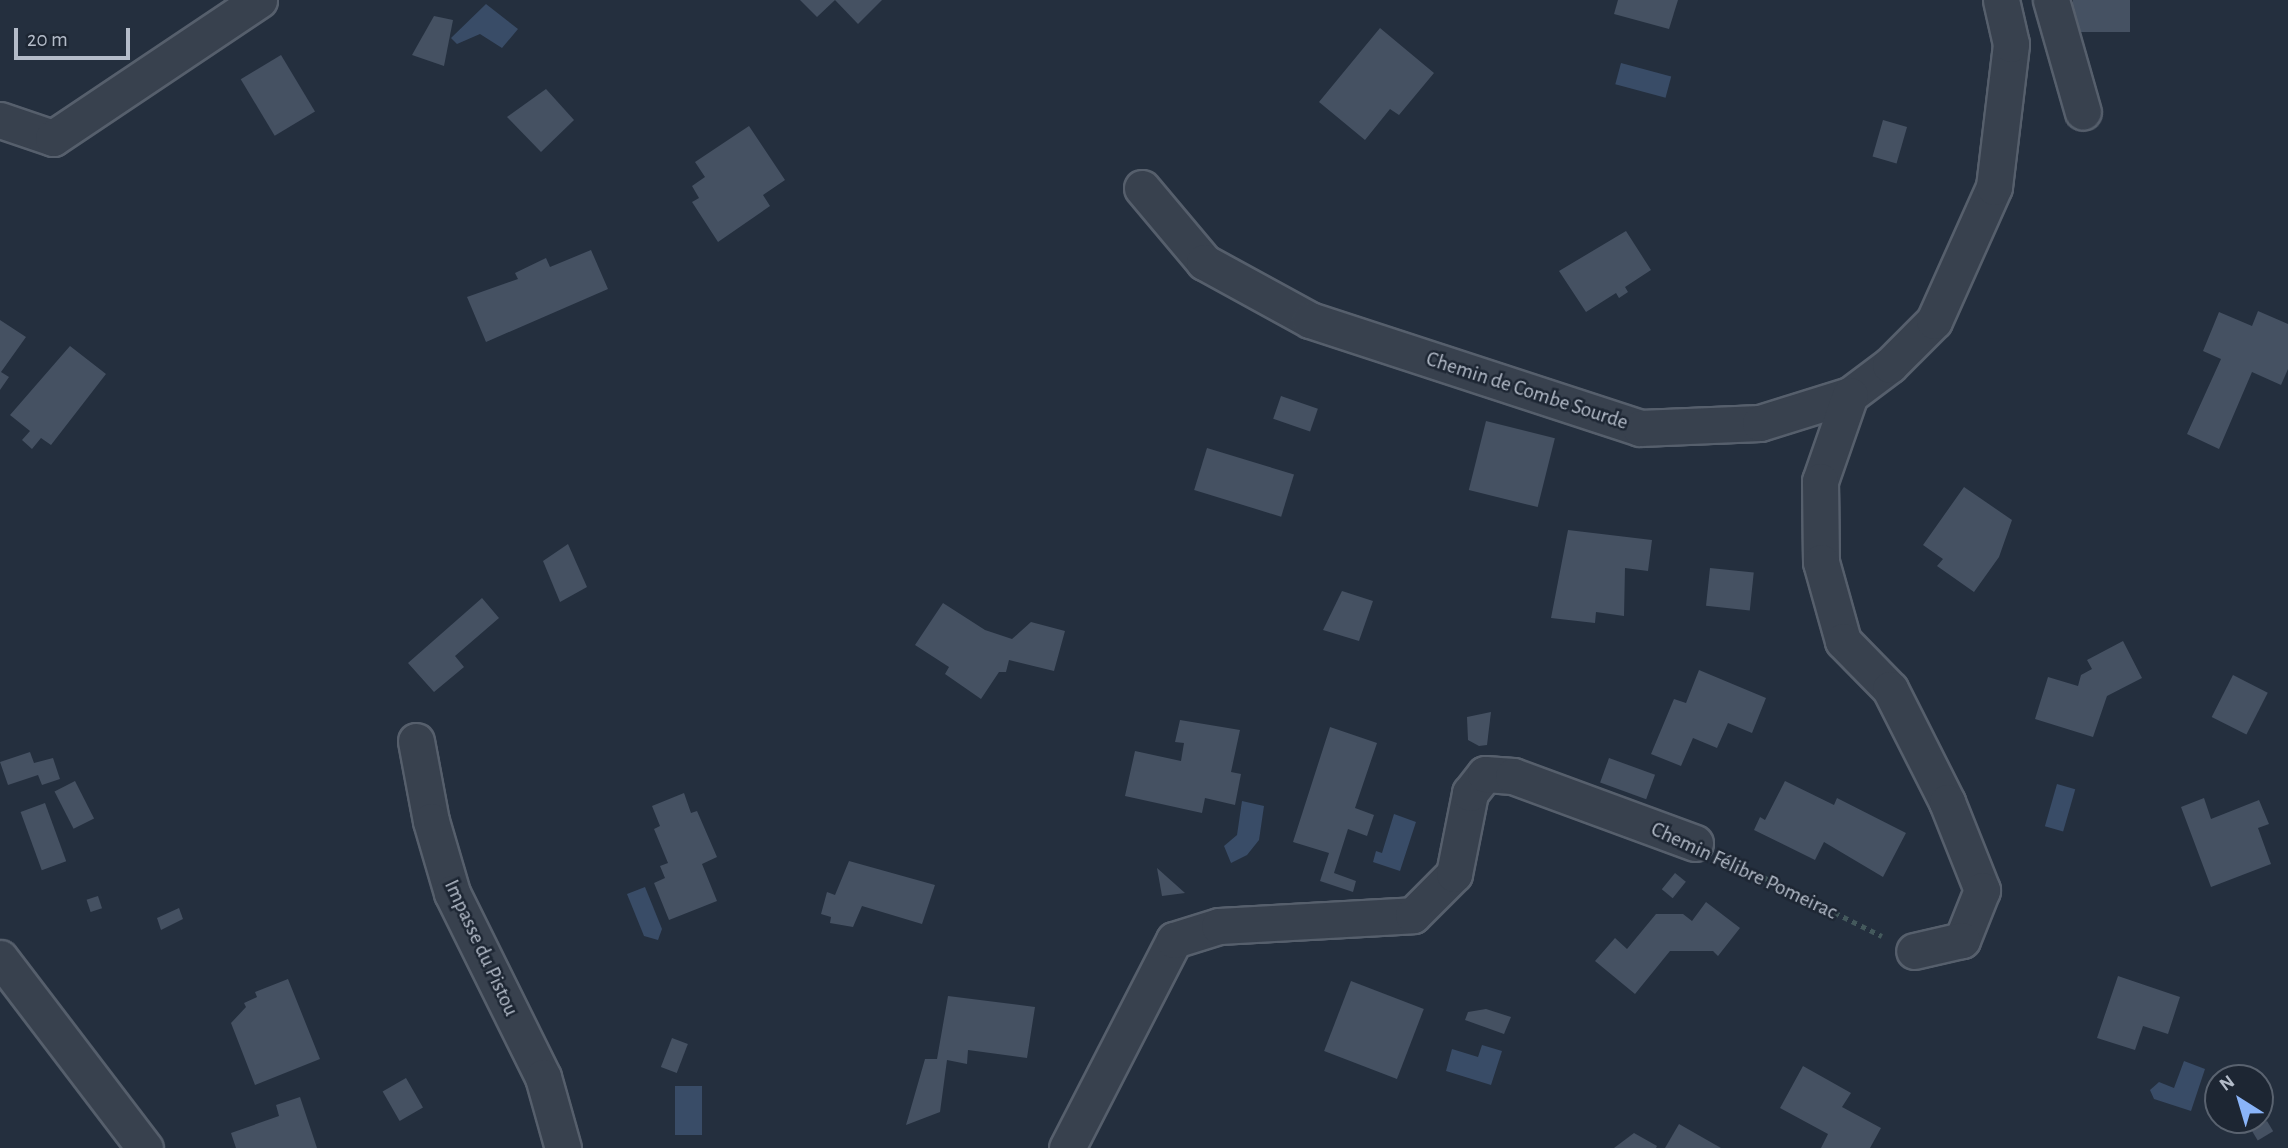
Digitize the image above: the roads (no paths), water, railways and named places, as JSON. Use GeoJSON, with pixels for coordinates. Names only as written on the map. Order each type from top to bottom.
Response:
{"type":"FeatureCollection","features":[{"type":"Feature","properties":{"kind":"street"},"geometry":{"type":"LineString","coordinates":[[0,120],[53,138],[259,0]]}},
{"type":"Feature","properties":{"kind":"street","name":"Chemin de Combe Sourde"},"geometry":{"type":"LineString","coordinates":[[1142,188],[1204,262],[1310,320],[1640,428],[1760,423],[1850,395],[1891,365],[1934,321],[1994,187],[2011,44],[2001,0]]}},
{"type":"Feature","properties":{"kind":"street"},"geometry":{"type":"LineString","coordinates":[[2051,0],[2083,112]]}},
{"type":"Feature","properties":{"kind":"street"},"geometry":{"type":"LineString","coordinates":[[1850,395],[1821,481],[1821,562],[1843,641],[1890,690],[1947,802],[1982,890],[1962,940],[1913,951]]}},
{"type":"Feature","properties":{"kind":"street","name":"Impasse du Pistou"},"geometry":{"type":"LineString","coordinates":[[416,741],[431,821],[452,893],[542,1077],[563,1148]]}},
{"type":"Feature","properties":{"kind":"street","name":"Chemin Félibre Pomeirac"},"geometry":{"type":"LineString","coordinates":[[1067,1148],[1174,940],[1219,926],[1413,915],[1454,874],[1470,793],[1485,774],[1513,776],[1695,843]]}},
{"type":"Feature","properties":{"kind":"street"},"geometry":{"type":"LineString","coordinates":[[0,958],[145,1148]]}},
{"type":"Feature","properties":{"kind":"water"},"geometry":{"type":"Polygon","coordinates":[[[486,4],[518,29],[502,48],[480,34],[457,44],[451,38],[486,4]]]}},
{"type":"Feature","properties":{"kind":"water"},"geometry":{"type":"Polygon","coordinates":[[[1621,63],[1671,76],[1666,98],[1615,84],[1621,63]]]}},
{"type":"Feature","properties":{"kind":"water"},"geometry":{"type":"Polygon","coordinates":[[[2057,784],[2075,789],[2063,832],[2045,826],[2057,784]]]}},
{"type":"Feature","properties":{"kind":"water"},"geometry":{"type":"Polygon","coordinates":[[[1242,801],[1264,806],[1259,840],[1247,855],[1231,863],[1224,846],[1237,835],[1242,801]]]}},
{"type":"Feature","properties":{"kind":"water"},"geometry":{"type":"Polygon","coordinates":[[[1394,814],[1416,822],[1400,871],[1373,862],[1376,851],[1382,853],[1394,814]]]}},
{"type":"Feature","properties":{"kind":"water"},"geometry":{"type":"Polygon","coordinates":[[[645,887],[662,929],[658,940],[644,936],[627,894],[645,887]]]}},
{"type":"Feature","properties":{"kind":"water"},"geometry":{"type":"Polygon","coordinates":[[[1482,1045],[1502,1051],[1491,1085],[1446,1071],[1452,1049],[1478,1057],[1482,1045]]]}},
{"type":"Feature","properties":{"kind":"water"},"geometry":{"type":"Polygon","coordinates":[[[2184,1061],[2204,1069],[2191,1111],[2154,1099],[2150,1090],[2159,1082],[2174,1088],[2184,1061]]]}},
{"type":"Feature","properties":{"kind":"water"},"geometry":{"type":"Polygon","coordinates":[[[675,1086],[702,1086],[702,1135],[675,1135],[675,1086]]]}}]}
